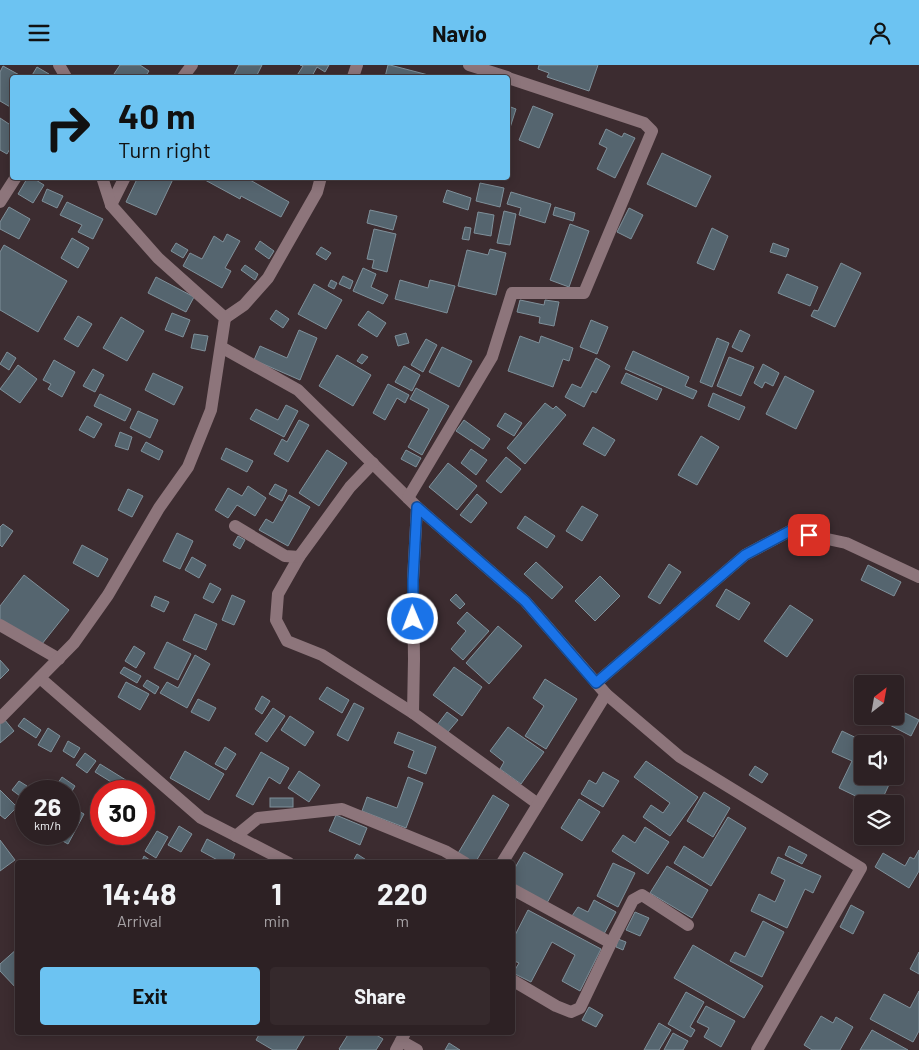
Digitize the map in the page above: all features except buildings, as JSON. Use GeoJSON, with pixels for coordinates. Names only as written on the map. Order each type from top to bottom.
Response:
{"type":"FeatureCollection","features":[{"type":"Feature","properties":{"kind":"street"},"geometry":{"type":"LineString","coordinates":[[469,65],[498,75]]}},
{"type":"Feature","properties":{"kind":"street"},"geometry":{"type":"LineString","coordinates":[[413,713],[412,502],[492,357],[512,293],[584,293],[652,131],[644,123],[510,79]]}},
{"type":"Feature","properties":{"kind":"street"},"geometry":{"type":"LineString","coordinates":[[0,202],[14,180]]}},
{"type":"Feature","properties":{"kind":"street"},"geometry":{"type":"LineString","coordinates":[[103,180],[110,205],[158,258],[225,318]]}},
{"type":"Feature","properties":{"kind":"street"},"geometry":{"type":"LineString","coordinates":[[110,205],[123,180]]}},
{"type":"Feature","properties":{"kind":"street"},"geometry":{"type":"LineString","coordinates":[[0,718],[74,643],[108,595],[158,508],[188,467],[211,410],[225,318],[244,305],[268,278],[316,192],[320,180]]}},
{"type":"Feature","properties":{"kind":"street"},"geometry":{"type":"LineString","coordinates":[[221,347],[298,390],[412,502],[525,601],[606,694],[680,757],[861,868],[757,1050]]}},
{"type":"Feature","properties":{"kind":"street"},"geometry":{"type":"LineString","coordinates":[[373,463],[350,487],[299,557],[278,594],[276,620],[287,641],[322,655],[413,713],[538,804]]}},
{"type":"Feature","properties":{"kind":"street"},"geometry":{"type":"LineString","coordinates":[[235,526],[285,556],[299,557]]}},
{"type":"Feature","properties":{"kind":"street"},"geometry":{"type":"LineString","coordinates":[[596,683],[745,555],[790,531],[846,543],[919,577]]}},
{"type":"Feature","properties":{"kind":"street"},"geometry":{"type":"LineString","coordinates":[[0,625],[59,659]]}},
{"type":"Feature","properties":{"kind":"street"},"geometry":{"type":"LineString","coordinates":[[40,678],[201,819],[282,860]]}},
{"type":"Feature","properties":{"kind":"street"},"geometry":{"type":"LineString","coordinates":[[504,860],[606,694]]}},
{"type":"Feature","properties":{"kind":"street"},"geometry":{"type":"LineString","coordinates":[[236,836],[258,818],[342,809],[445,851],[461,860]]}},
{"type":"Feature","properties":{"kind":"street"},"geometry":{"type":"LineString","coordinates":[[515,891],[611,943]]}},
{"type":"Feature","properties":{"kind":"street"},"geometry":{"type":"LineString","coordinates":[[515,981],[556,1006],[571,1012],[580,1008],[633,900],[642,895],[688,925]]}},
{"type":"Feature","properties":{"kind":"street"},"geometry":{"type":"LineString","coordinates":[[401,1041],[416,1050]]}},
{"type":"Feature","properties":{"kind":"route"},"geometry":{"type":"LineString","coordinates":[[413,619],[417,507],[525,601],[596,683],[745,555],[790,531],[809,535]]}}]}
